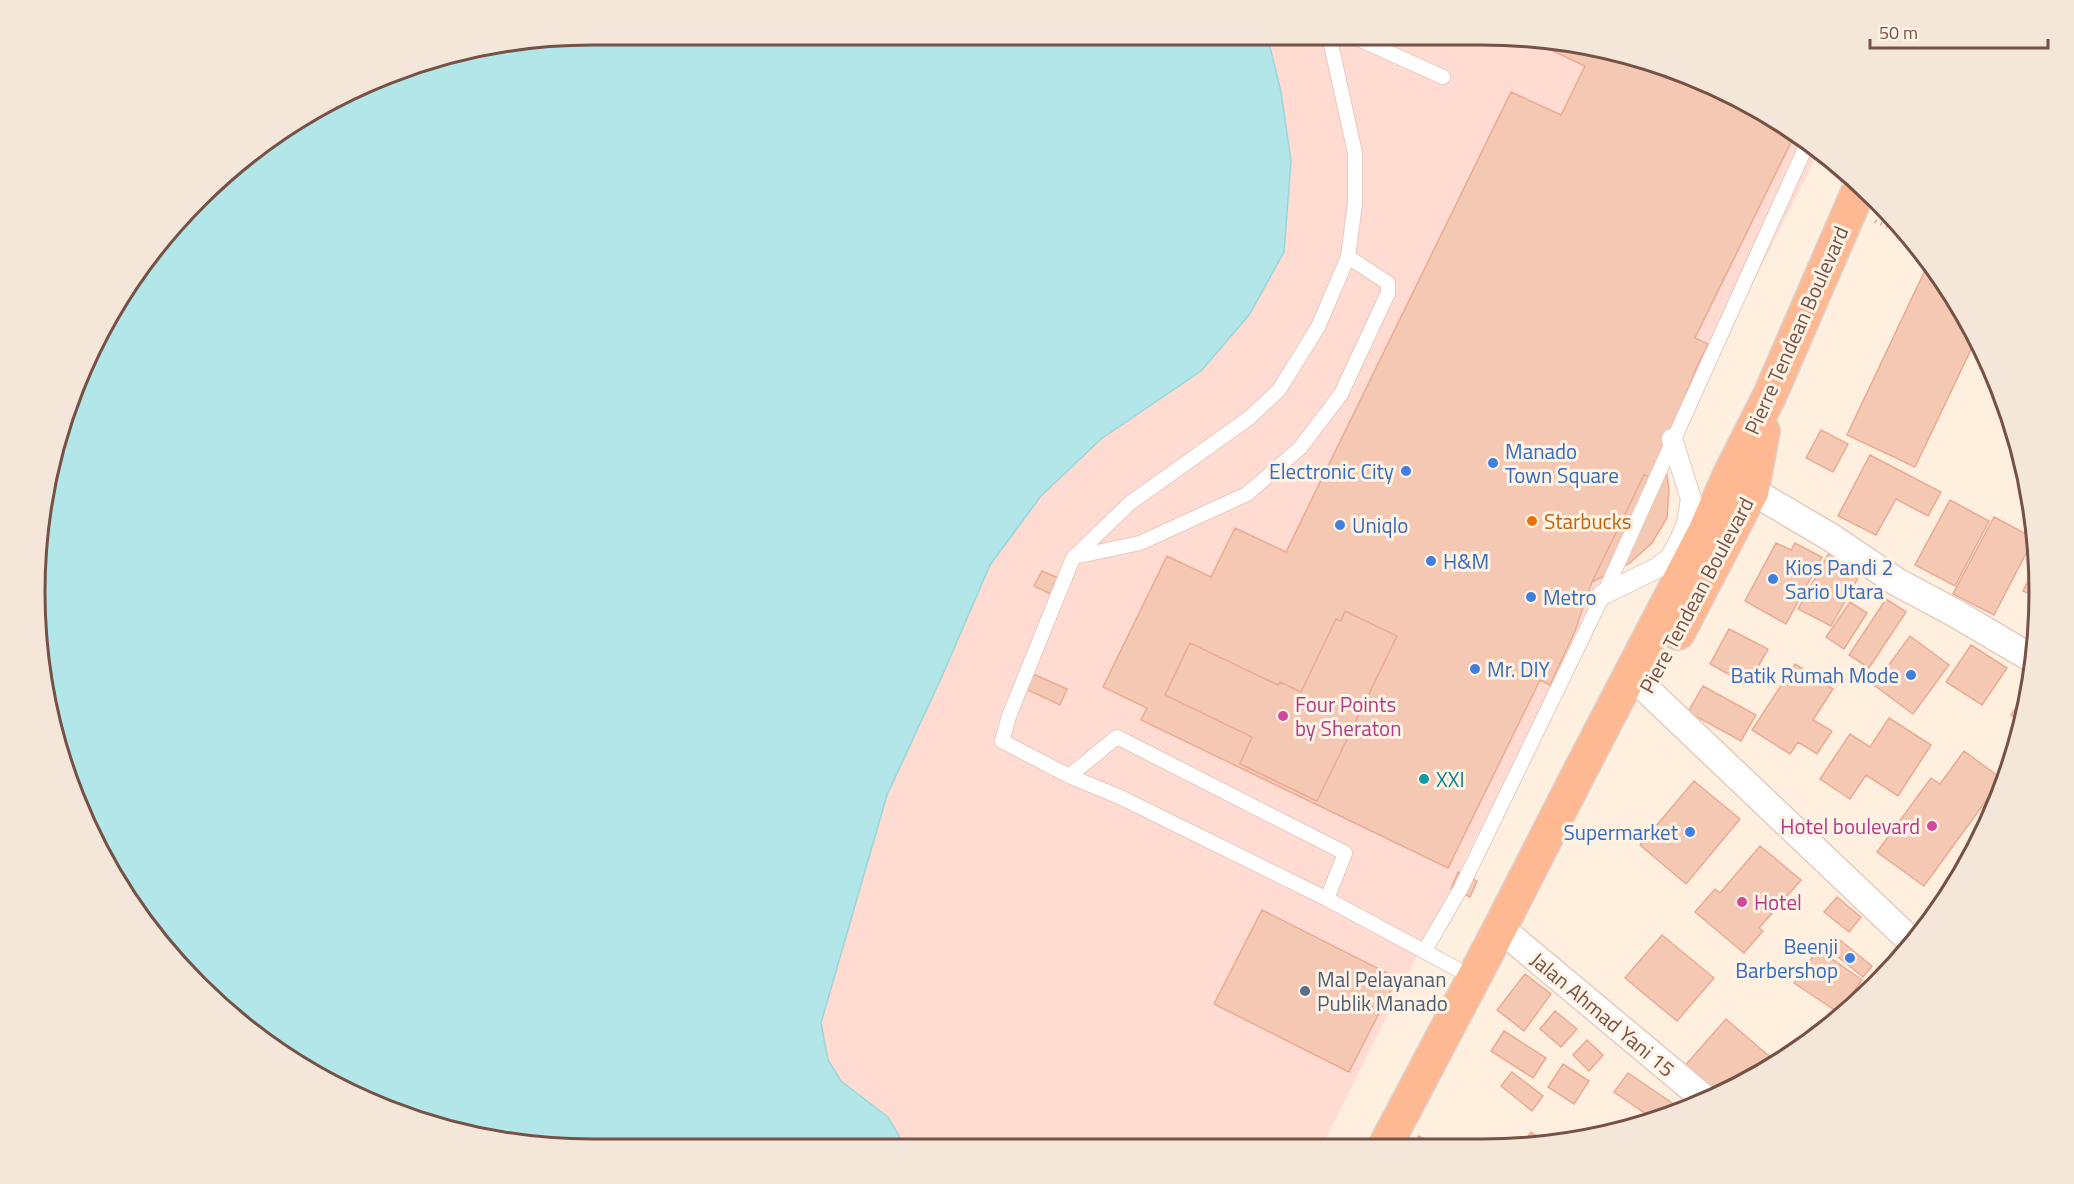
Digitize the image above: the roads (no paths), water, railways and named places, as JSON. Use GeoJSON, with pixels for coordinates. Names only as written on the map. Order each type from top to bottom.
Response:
{"type":"FeatureCollection","features":[{"type":"Feature","properties":{"kind":"highway","name":"Pierre Tendean Boulevard"},"geometry":{"type":"LineString","coordinates":[[1735,486],[1852,190]]}},
{"type":"Feature","properties":{"kind":"highway","name":"Piere Tendean Boulevard"},"geometry":{"type":"LineString","coordinates":[[1389,1139],[1667,604],[1735,486]]}},
{"type":"Feature","properties":{"kind":"highway","name":"Piere Tendean Boulevard"},"geometry":{"type":"LineString","coordinates":[[1579,773],[1625,713],[1647,691],[1735,486]]}},
{"type":"Feature","properties":{"kind":"street"},"geometry":{"type":"LineString","coordinates":[[1602,595],[1658,568],[1670,558],[1687,524],[1691,499],[1672,439]]}},
{"type":"Feature","properties":{"kind":"street"},"geometry":{"type":"LineString","coordinates":[[1691,499],[1735,486],[1832,538],[1897,582],[2025,654]]}},
{"type":"Feature","properties":{"kind":"street"},"geometry":{"type":"LineString","coordinates":[[1658,568],[1664,580],[1667,604]]}},
{"type":"Feature","properties":{"kind":"street"},"geometry":{"type":"LineString","coordinates":[[1647,691],[1906,937]]}},
{"type":"Feature","properties":{"kind":"street","name":"Jalan Ahmad Yani 15"},"geometry":{"type":"LineString","coordinates":[[1500,928],[1699,1094]]}},
{"type":"Feature","properties":{"kind":"lane"},"geometry":{"type":"LineString","coordinates":[[1331,45],[1355,153],[1355,202],[1348,257],[1318,327],[1279,390],[1249,418],[1130,503],[1073,558],[1009,716],[1002,741],[1069,776],[1120,797],[1327,899],[1473,977]]}},
{"type":"Feature","properties":{"kind":"lane"},"geometry":{"type":"LineString","coordinates":[[1372,45],[1443,76]]}},
{"type":"Feature","properties":{"kind":"lane"},"geometry":{"type":"LineString","coordinates":[[1424,952],[1461,888],[1602,595],[1804,150]]}},
{"type":"Feature","properties":{"kind":"lane"},"geometry":{"type":"LineString","coordinates":[[1073,558],[1140,543],[1247,494],[1300,448],[1341,394],[1388,293],[1388,283],[1348,257]]}},
{"type":"Feature","properties":{"kind":"lane"},"geometry":{"type":"LineString","coordinates":[[1069,776],[1117,737],[1344,853],[1327,899]]}},
{"type":"Feature","properties":{"kind":"water"},"geometry":{"type":"Polygon","coordinates":[[[1269,45],[1281,92],[1291,161],[1284,252],[1249,315],[1201,371],[1101,439],[1041,496],[990,565],[887,795],[821,1023],[828,1060],[841,1081],[888,1117],[901,1139],[592,1139],[521,1134],[450,1120],[416,1110],[350,1083],[318,1066],[259,1026],[205,979],[181,953],[137,896],[118,866],[101,834],[74,768],[56,699],[50,663],[46,628],[46,556],[56,485],[64,450],[74,416],[101,350],[118,318],[158,259],[205,205],[231,181],[288,137],[318,118],[350,101],[416,74],[485,56],[556,46],[1269,45]]]}},
{"type":"Feature","properties":{"kind":"place","name":"Manado Town Square"},"geometry":{"type":"Point","coordinates":[1493,463]}},
{"type":"Feature","properties":{"kind":"place","name":"Electronic City"},"geometry":{"type":"Point","coordinates":[1406,471]}},
{"type":"Feature","properties":{"kind":"place","name":"Starbucks"},"geometry":{"type":"Point","coordinates":[1532,521]}},
{"type":"Feature","properties":{"kind":"place","name":"Uniqlo"},"geometry":{"type":"Point","coordinates":[1340,525]}},
{"type":"Feature","properties":{"kind":"place","name":"H&M"},"geometry":{"type":"Point","coordinates":[1431,561]}},
{"type":"Feature","properties":{"kind":"place","name":"Kios Pandi 2 Sario Utara"},"geometry":{"type":"Point","coordinates":[1773,579]}},
{"type":"Feature","properties":{"kind":"place","name":"Metro"},"geometry":{"type":"Point","coordinates":[1531,597]}},
{"type":"Feature","properties":{"kind":"place","name":"Mr. DIY"},"geometry":{"type":"Point","coordinates":[1475,669]}},
{"type":"Feature","properties":{"kind":"place","name":"Batik Rumah Mode"},"geometry":{"type":"Point","coordinates":[1911,675]}},
{"type":"Feature","properties":{"kind":"place","name":"Four Points by Sheraton"},"geometry":{"type":"Point","coordinates":[1283,716]}},
{"type":"Feature","properties":{"kind":"place","name":"XXI"},"geometry":{"type":"Point","coordinates":[1424,779]}},
{"type":"Feature","properties":{"kind":"place","name":"Hotel boulevard"},"geometry":{"type":"Point","coordinates":[1932,826]}},
{"type":"Feature","properties":{"kind":"place","name":"Supermarket"},"geometry":{"type":"Point","coordinates":[1690,832]}},
{"type":"Feature","properties":{"kind":"place","name":"Hotel"},"geometry":{"type":"Point","coordinates":[1742,902]}},
{"type":"Feature","properties":{"kind":"place","name":"Beenji Barbershop"},"geometry":{"type":"Point","coordinates":[1850,958]}},
{"type":"Feature","properties":{"kind":"place","name":"Mal Pelayanan Publik Manado"},"geometry":{"type":"Point","coordinates":[1305,991]}}]}
